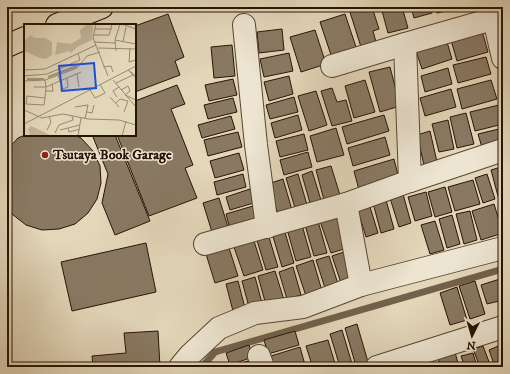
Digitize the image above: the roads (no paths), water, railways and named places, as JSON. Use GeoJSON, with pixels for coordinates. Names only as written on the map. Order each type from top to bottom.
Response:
{"type":"FeatureCollection","features":[{"type":"Feature","properties":{"kind":"highway"},"geometry":{"type":"LineString","coordinates":[[60,24],[102,7]]}},
{"type":"Feature","properties":{"kind":"highway"},"geometry":{"type":"LineString","coordinates":[[7,46],[24,38]]}},
{"type":"Feature","properties":{"kind":"street"},"geometry":{"type":"LineString","coordinates":[[332,66],[499,18],[503,58]]}},
{"type":"Feature","properties":{"kind":"street"},"geometry":{"type":"LineString","coordinates":[[244,25],[256,145],[267,227]]}},
{"type":"Feature","properties":{"kind":"street"},"geometry":{"type":"LineString","coordinates":[[405,44],[410,181]]}},
{"type":"Feature","properties":{"kind":"street"},"geometry":{"type":"LineString","coordinates":[[205,244],[346,204],[503,150]]}},
{"type":"Feature","properties":{"kind":"street"},"geometry":{"type":"LineString","coordinates":[[346,204],[361,285]]}},
{"type":"Feature","properties":{"kind":"street"},"geometry":{"type":"LineString","coordinates":[[180,367],[190,354],[219,328],[255,313],[303,307],[361,285],[503,248]]}},
{"type":"Feature","properties":{"kind":"street"},"geometry":{"type":"LineString","coordinates":[[377,367],[503,327]]}},
{"type":"Feature","properties":{"kind":"waterway"},"geometry":{"type":"LineString","coordinates":[[202,367],[215,352],[503,269]]}},
{"type":"Feature","properties":{"kind":"place","name":"Tsutaya Book Garage"},"geometry":{"type":"Point","coordinates":[45,155]}}]}
